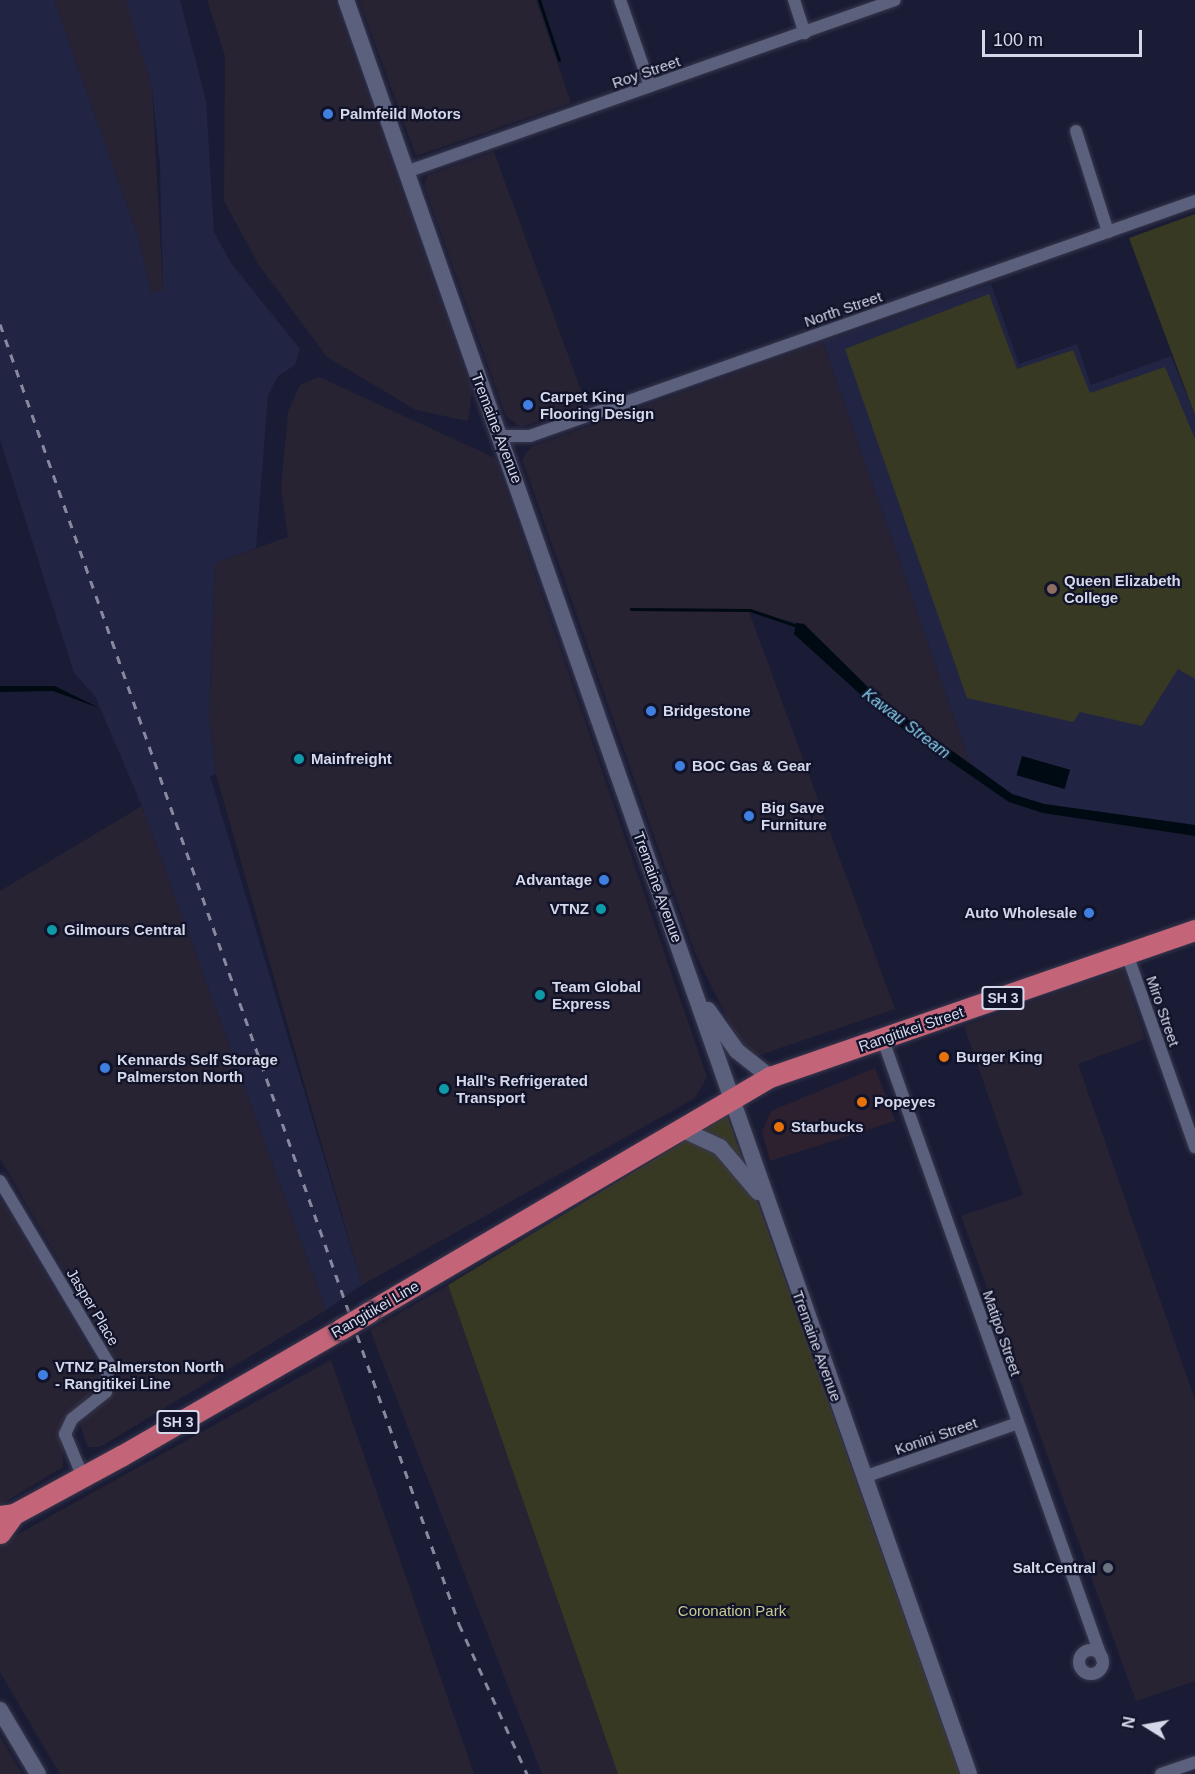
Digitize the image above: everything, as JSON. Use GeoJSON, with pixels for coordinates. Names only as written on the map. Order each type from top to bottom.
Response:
{"type":"FeatureCollection","features":[{"type":"Feature","properties":{"kind":"highway","name":"Rangitikei Street"},"geometry":{"type":"LineString","coordinates":[[732,1098],[770,1077],[883,1040],[1195,930]]}},
{"type":"Feature","properties":{"kind":"highway","name":"Rangitikei Line"},"geometry":{"type":"LineString","coordinates":[[0,1533],[7,1515],[341,1329],[732,1098]]}},
{"type":"Feature","properties":{"kind":"main road","name":"Tremaine Avenue"},"geometry":{"type":"LineString","coordinates":[[346,0],[501,436],[732,1098],[766,1203],[969,1774]]}},
{"type":"Feature","properties":{"kind":"main road"},"geometry":{"type":"LineString","coordinates":[[695,992],[736,1051],[770,1077]]}},
{"type":"Feature","properties":{"kind":"main road"},"geometry":{"type":"LineString","coordinates":[[681,1129],[720,1147],[766,1203]]}},
{"type":"Feature","properties":{"kind":"main road"},"geometry":{"type":"LineString","coordinates":[[0,1710],[38,1774]]}},
{"type":"Feature","properties":{"kind":"street"},"geometry":{"type":"LineString","coordinates":[[620,0],[650,86]]}},
{"type":"Feature","properties":{"kind":"street"},"geometry":{"type":"LineString","coordinates":[[794,0],[805,33]]}},
{"type":"Feature","properties":{"kind":"street","name":"Roy Street"},"geometry":{"type":"LineString","coordinates":[[406,172],[895,0]]}},
{"type":"Feature","properties":{"kind":"street"},"geometry":{"type":"LineString","coordinates":[[1076,132],[1108,232]]}},
{"type":"Feature","properties":{"kind":"street","name":"North Street"},"geometry":{"type":"LineString","coordinates":[[501,436],[530,436],[1195,201]]}},
{"type":"Feature","properties":{"kind":"street","name":"Miro Street"},"geometry":{"type":"LineString","coordinates":[[1127,954],[1195,1147]]}},
{"type":"Feature","properties":{"kind":"street","name":"Matipo Street"},"geometry":{"type":"LineString","coordinates":[[883,1040],[1102,1659]]}},
{"type":"Feature","properties":{"kind":"street","name":"Jasper Place"},"geometry":{"type":"LineString","coordinates":[[0,1180],[108,1362],[106,1392],[72,1419],[65,1434],[82,1475]]}},
{"type":"Feature","properties":{"kind":"street","name":"Konini Street"},"geometry":{"type":"LineString","coordinates":[[864,1477],[1018,1423]]}},
{"type":"Feature","properties":{"kind":"street"},"geometry":{"type":"LineString","coordinates":[[1090,1650],[1102,1659],[1100,1670],[1085,1672],[1079,1659],[1090,1650],[1095,1634]]}},
{"type":"Feature","properties":{"kind":"street"},"geometry":{"type":"LineString","coordinates":[[1161,1774],[1195,1762]]}},
{"type":"Feature","properties":{"kind":"shaded area"},"geometry":{"type":"Polygon","coordinates":[[[0,0],[54,0],[139,239],[151,293],[163,290],[160,165],[152,88],[126,0],[180,0],[206,101],[214,232],[231,263],[300,349],[295,365],[278,376],[268,395],[256,548],[215,563],[209,718],[216,774],[210,776],[362,1285],[326,1310],[142,806],[95,696],[74,673],[0,440],[0,0]]]}},
{"type":"Feature","properties":{"kind":"shaded area"},"geometry":{"type":"Polygon","coordinates":[[[54,0],[126,0],[152,88],[163,290],[151,293],[139,239],[54,0]]]}},
{"type":"Feature","properties":{"kind":"shaded area"},"geometry":{"type":"Polygon","coordinates":[[[207,0],[334,0],[472,392],[468,421],[416,410],[327,357],[259,265],[224,201],[225,56],[207,0]]]}},
{"type":"Feature","properties":{"kind":"shaded area"},"geometry":{"type":"Polygon","coordinates":[[[359,0],[536,0],[571,103],[416,156],[359,0]]]}},
{"type":"Feature","properties":{"kind":"shaded area"},"geometry":{"type":"Polygon","coordinates":[[[494,152],[587,407],[521,427],[506,416],[424,185],[428,175],[494,152]]]}},
{"type":"Feature","properties":{"kind":"shaded area","name":"Queen Elizabeth College"},"geometry":{"type":"Polygon","coordinates":[[[991,284],[1019,364],[1077,344],[1091,385],[1171,356],[1195,415],[1195,825],[1044,804],[1012,794],[970,763],[823,342],[991,284]]]}},
{"type":"Feature","properties":{"kind":"shaded area"},"geometry":{"type":"Polygon","coordinates":[[[823,342],[970,763],[881,700],[804,624],[749,612],[895,1009],[754,1057],[739,1042],[695,953],[522,459],[531,447],[823,342]]]}},
{"type":"Feature","properties":{"kind":"shaded area"},"geometry":{"type":"Polygon","coordinates":[[[319,377],[495,458],[707,1077],[695,1098],[362,1285],[216,774],[209,718],[215,563],[288,537],[281,489],[288,412],[300,385],[319,377]]]}},
{"type":"Feature","properties":{"kind":"shaded area"},"geometry":{"type":"Polygon","coordinates":[[[142,806],[326,1310],[100,1447],[88,1447],[80,1424],[118,1388],[117,1362],[0,1158],[0,891],[142,806]]]}},
{"type":"Feature","properties":{"kind":"shaded area"},"geometry":{"type":"Polygon","coordinates":[[[1123,969],[1145,1039],[1078,1064],[1195,1400],[1195,1681],[1136,1701],[961,1216],[1023,1195],[964,1026],[1123,969]]]}},
{"type":"Feature","properties":{"kind":"shaded area"},"geometry":{"type":"Polygon","coordinates":[[[875,1068],[895,1121],[770,1161],[762,1132],[771,1111],[875,1068]]]}},
{"type":"Feature","properties":{"kind":"shaded area"},"geometry":{"type":"Polygon","coordinates":[[[0,1198],[97,1362],[99,1384],[63,1426],[63,1467],[0,1505],[0,1198]]]}},
{"type":"Feature","properties":{"kind":"shaded area"},"geometry":{"type":"Polygon","coordinates":[[[448,1285],[618,1774],[542,1774],[370,1330],[448,1285]]]}},
{"type":"Feature","properties":{"kind":"shaded area"},"geometry":{"type":"Polygon","coordinates":[[[331,1360],[474,1774],[60,1774],[0,1672],[0,1544],[331,1360]]]}},
{"type":"Feature","properties":{"kind":"shaded area"},"geometry":{"type":"Polygon","coordinates":[[[0,1736],[22,1774],[0,1774],[0,1736]]]}},
{"type":"Feature","properties":{"kind":"green space"},"geometry":{"type":"Polygon","coordinates":[[[1195,214],[1195,415],[1129,238],[1195,214]]]}},
{"type":"Feature","properties":{"kind":"green space","name":"Queen Elizabeth College"},"geometry":{"type":"Polygon","coordinates":[[[989,294],[1017,369],[1073,350],[1090,393],[1165,367],[1195,439],[1195,679],[1178,669],[1142,726],[1080,712],[1073,722],[967,698],[845,349],[989,294]]]}},
{"type":"Feature","properties":{"kind":"green space","name":"Coronation Park"},"geometry":{"type":"Polygon","coordinates":[[[727,1115],[960,1774],[618,1774],[448,1285],[727,1115]]]}},
{"type":"Feature","properties":{"kind":"water"},"geometry":{"type":"Polygon","coordinates":[[[796,623],[804,624],[881,700],[1012,794],[1044,804],[1195,825],[1195,836],[1043,813],[1009,802],[883,715],[794,634],[796,623]]]}},
{"type":"Feature","properties":{"kind":"water"},"geometry":{"type":"Polygon","coordinates":[[[0,686],[55,686],[99,708],[53,691],[0,692],[0,686]]]}},
{"type":"Feature","properties":{"kind":"water"},"geometry":{"type":"Polygon","coordinates":[[[1022,756],[1070,770],[1065,789],[1016,775],[1022,756]]]}},
{"type":"Feature","properties":{"kind":"waterway"},"geometry":{"type":"LineString","coordinates":[[539,0],[559,60]]}},
{"type":"Feature","properties":{"kind":"waterway","name":"Kawau Stream"},"geometry":{"type":"LineString","coordinates":[[631,609],[750,610],[797,626]]}},
{"type":"Feature","properties":{"kind":"railway"},"geometry":{"type":"LineString","coordinates":[[0,324],[459,1624],[527,1774]]}},
{"type":"Feature","properties":{"kind":"place","name":"Palmfeild Motors"},"geometry":{"type":"Point","coordinates":[328,114]}},
{"type":"Feature","properties":{"kind":"place","name":"Carpet King Flooring Design"},"geometry":{"type":"Point","coordinates":[528,405]}},
{"type":"Feature","properties":{"kind":"place","name":"Queen Elizabeth College"},"geometry":{"type":"Point","coordinates":[1052,589]}},
{"type":"Feature","properties":{"kind":"place","name":"Bridgestone"},"geometry":{"type":"Point","coordinates":[651,711]}},
{"type":"Feature","properties":{"kind":"place","name":"Mainfreight"},"geometry":{"type":"Point","coordinates":[299,759]}},
{"type":"Feature","properties":{"kind":"place","name":"BOC Gas & Gear"},"geometry":{"type":"Point","coordinates":[680,766]}},
{"type":"Feature","properties":{"kind":"place","name":"Big Save Furniture"},"geometry":{"type":"Point","coordinates":[749,816]}},
{"type":"Feature","properties":{"kind":"place","name":"Advantage"},"geometry":{"type":"Point","coordinates":[604,880]}},
{"type":"Feature","properties":{"kind":"place","name":"VTNZ"},"geometry":{"type":"Point","coordinates":[601,909]}},
{"type":"Feature","properties":{"kind":"place","name":"Auto Wholesale"},"geometry":{"type":"Point","coordinates":[1089,913]}},
{"type":"Feature","properties":{"kind":"place","name":"Gilmours Central"},"geometry":{"type":"Point","coordinates":[52,930]}},
{"type":"Feature","properties":{"kind":"place","name":"Team Global Express"},"geometry":{"type":"Point","coordinates":[540,995]}},
{"type":"Feature","properties":{"kind":"place","name":"Burger King"},"geometry":{"type":"Point","coordinates":[944,1057]}},
{"type":"Feature","properties":{"kind":"place","name":"Kennards Self Storage Palmerston North"},"geometry":{"type":"Point","coordinates":[105,1068]}},
{"type":"Feature","properties":{"kind":"place","name":"Hall's Refrigerated Transport"},"geometry":{"type":"Point","coordinates":[444,1089]}},
{"type":"Feature","properties":{"kind":"place","name":"Popeyes"},"geometry":{"type":"Point","coordinates":[862,1102]}},
{"type":"Feature","properties":{"kind":"place","name":"Starbucks"},"geometry":{"type":"Point","coordinates":[779,1127]}},
{"type":"Feature","properties":{"kind":"place","name":"VTNZ Palmerston North - Rangitikei Line"},"geometry":{"type":"Point","coordinates":[43,1375]}},
{"type":"Feature","properties":{"kind":"place","name":"Salt.Central"},"geometry":{"type":"Point","coordinates":[1108,1568]}}]}
